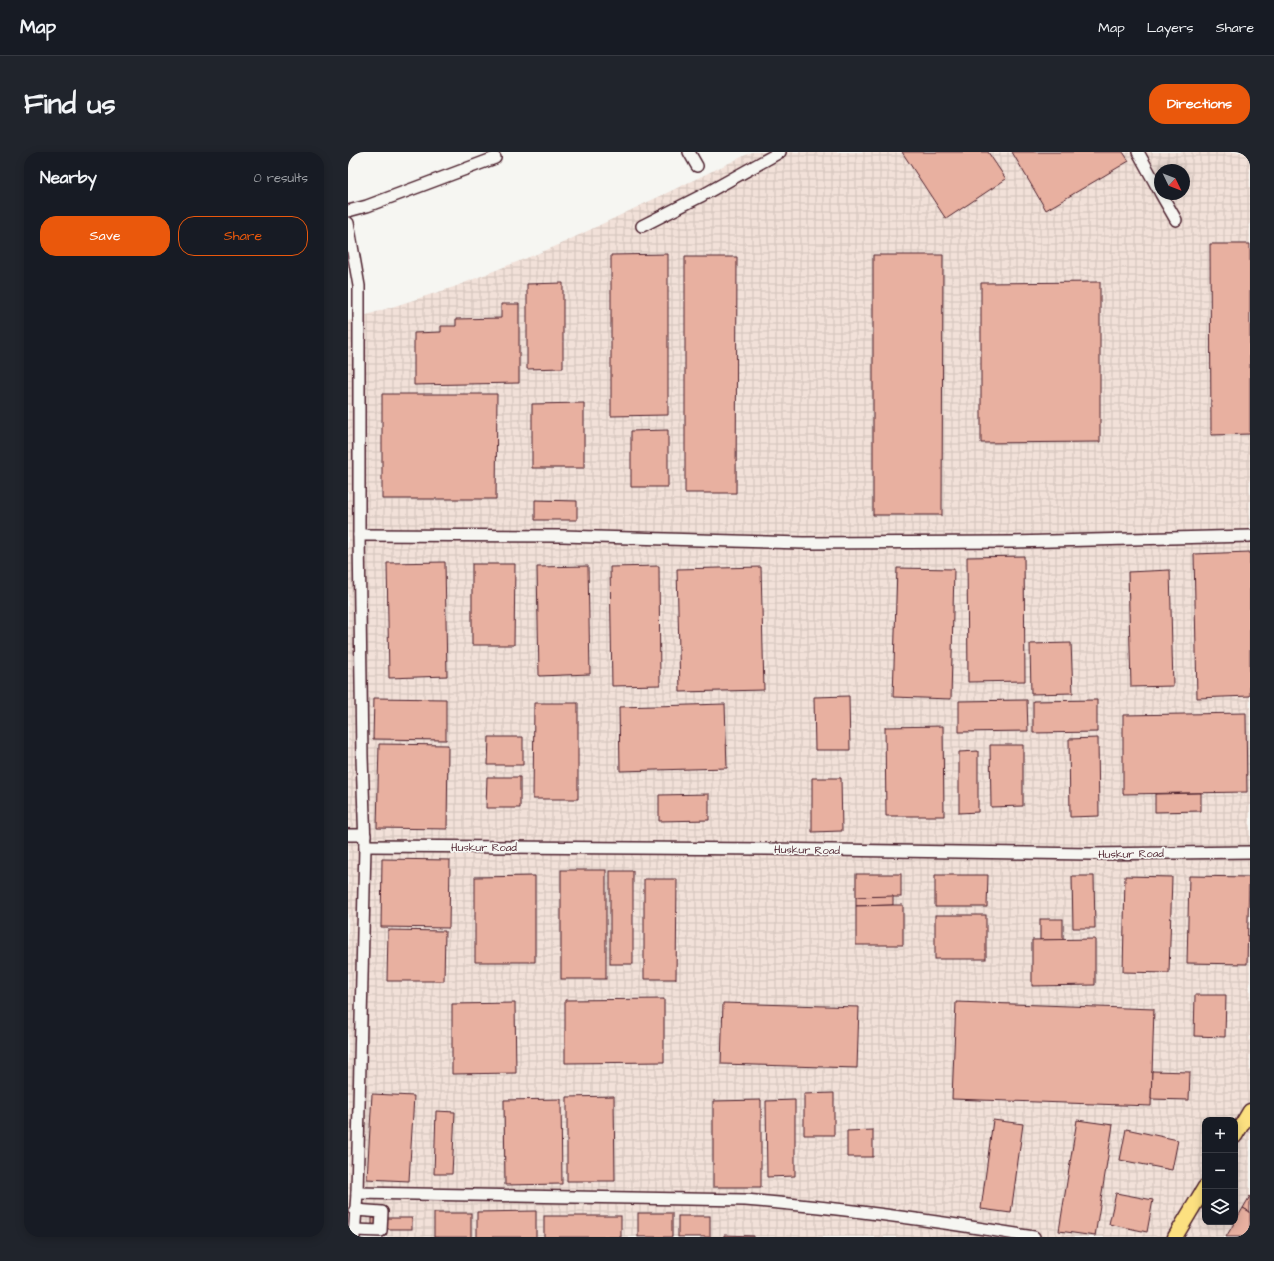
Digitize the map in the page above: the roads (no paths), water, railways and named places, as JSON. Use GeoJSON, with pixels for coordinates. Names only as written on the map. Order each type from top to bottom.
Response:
{"type":"FeatureCollection","features":[{"type":"Feature","properties":{"kind":"main road"},"geometry":{"type":"LineString","coordinates":[[1238,1132],[1248,1119]]}},
{"type":"Feature","properties":{"kind":"main road"},"geometry":{"type":"LineString","coordinates":[[1175,1237],[1203,1189]]}},
{"type":"Feature","properties":{"kind":"street"},"geometry":{"type":"LineString","coordinates":[[689,152],[696,166]]}},
{"type":"Feature","properties":{"kind":"street"},"geometry":{"type":"LineString","coordinates":[[642,226],[710,191],[780,152]]}},
{"type":"Feature","properties":{"kind":"street"},"geometry":{"type":"LineString","coordinates":[[1138,152],[1154,181]]}},
{"type":"Feature","properties":{"kind":"street"},"geometry":{"type":"LineString","coordinates":[[348,211],[367,206],[496,158]]}},
{"type":"Feature","properties":{"kind":"street"},"geometry":{"type":"LineString","coordinates":[[1165,200],[1176,220]]}},
{"type":"Feature","properties":{"kind":"street"},"geometry":{"type":"LineString","coordinates":[[348,223],[350,243],[360,286],[354,295],[362,757],[365,835],[353,1159],[356,1193],[355,1210],[354,1233],[381,1231],[382,1212],[355,1210]]}},
{"type":"Feature","properties":{"kind":"street"},"geometry":{"type":"LineString","coordinates":[[359,535],[562,536],[803,543],[1012,542],[1250,536]]}},
{"type":"Feature","properties":{"kind":"street"},"geometry":{"type":"LineString","coordinates":[[348,835],[365,835]]}},
{"type":"Feature","properties":{"kind":"street","name":"Huskur Road"},"geometry":{"type":"LineString","coordinates":[[365,846],[759,849],[1090,854],[1250,852]]}},
{"type":"Feature","properties":{"kind":"street"},"geometry":{"type":"LineString","coordinates":[[356,1193],[745,1200],[809,1205],[976,1227],[1034,1237]]}}]}
